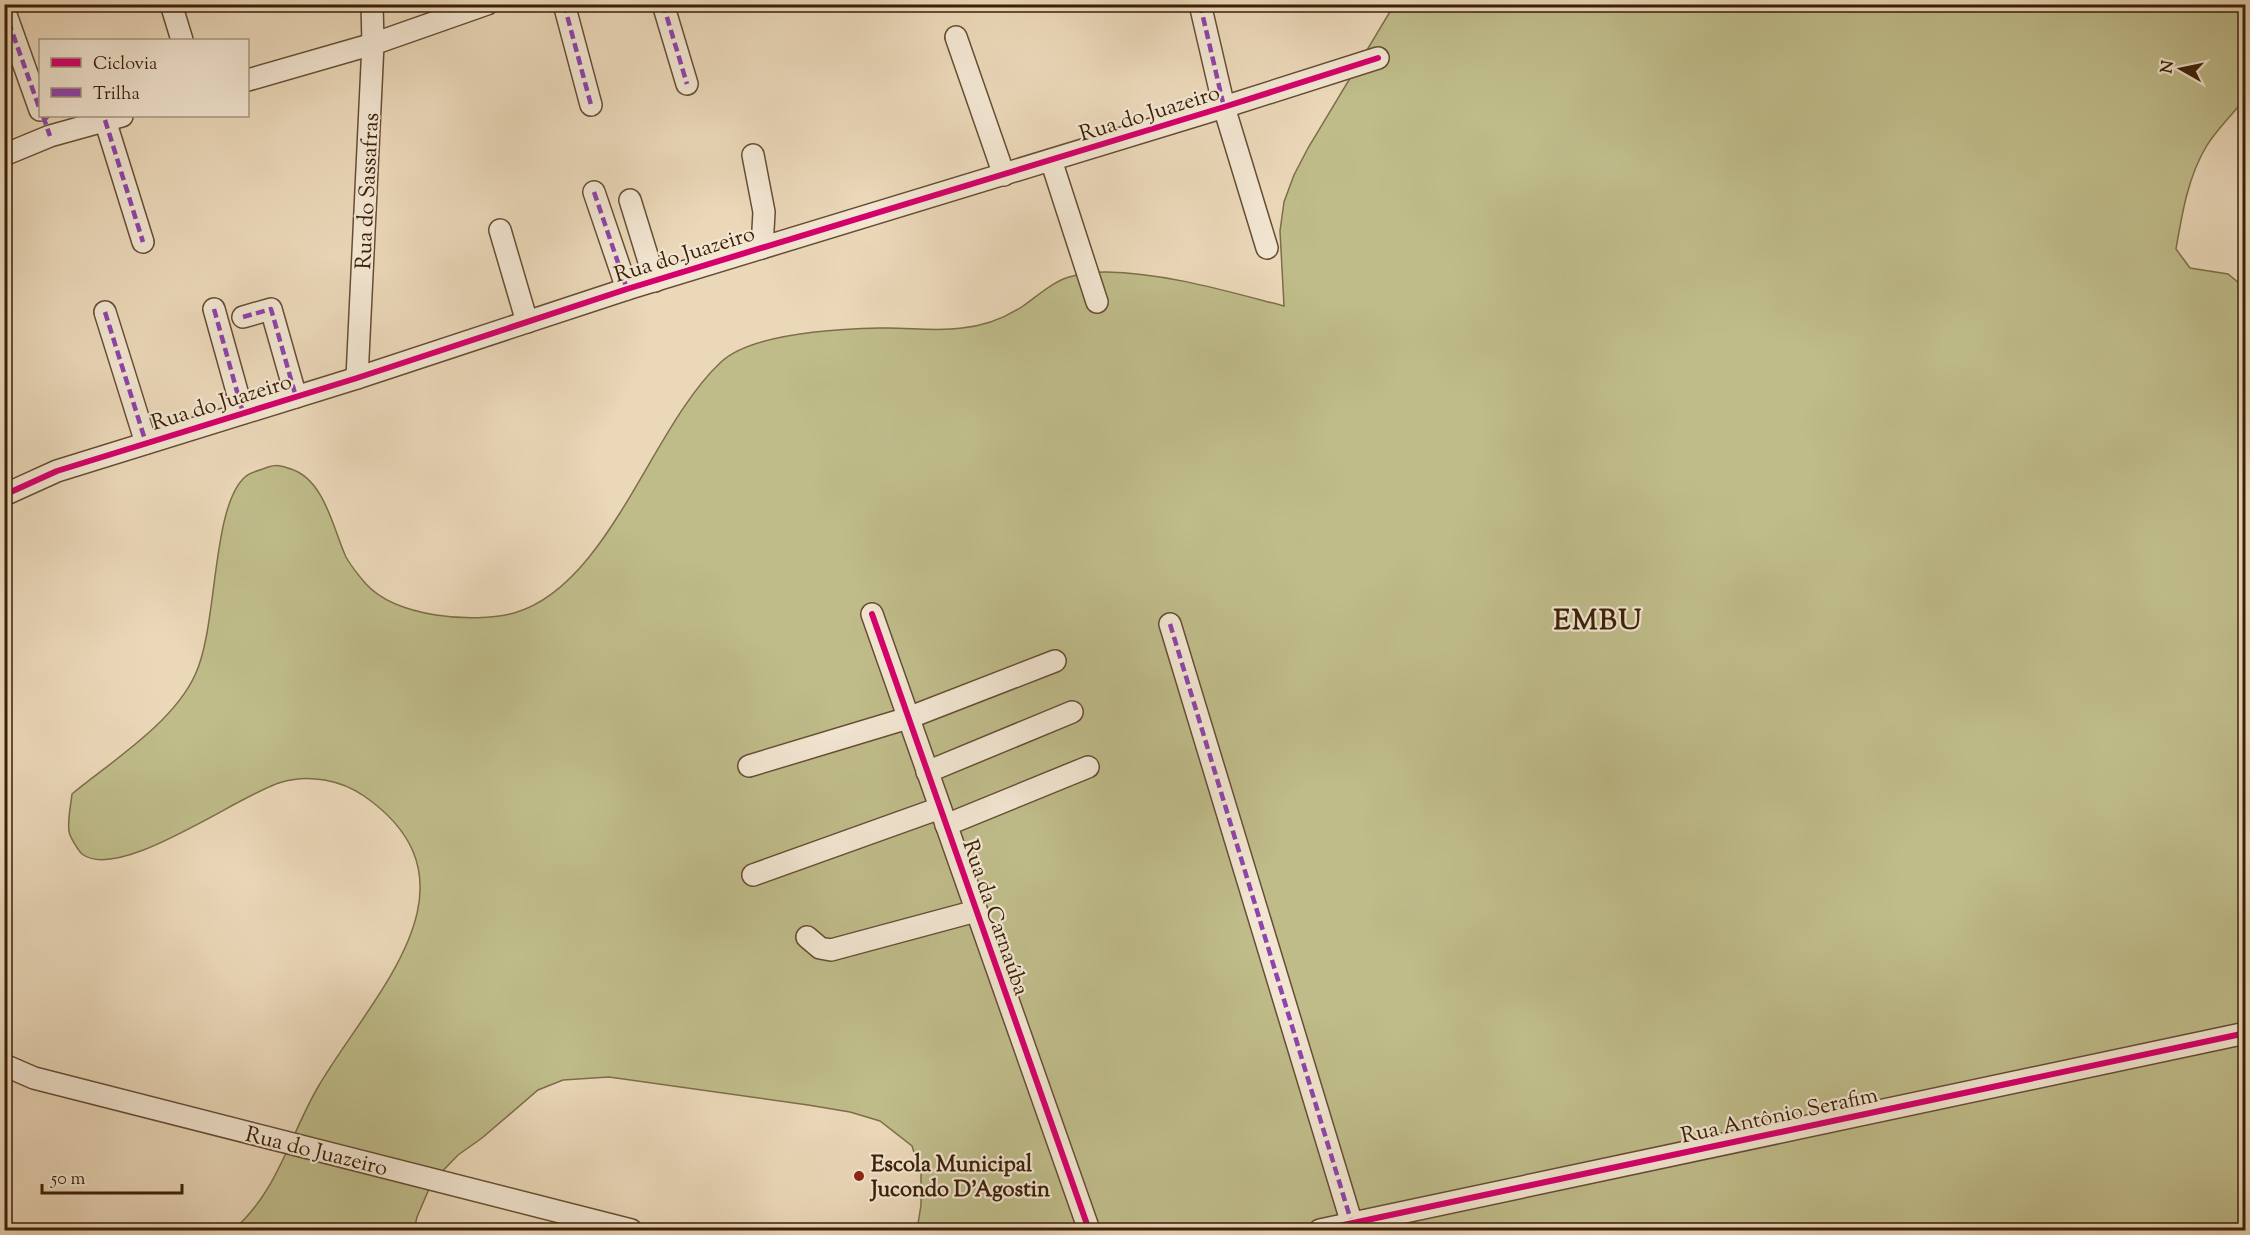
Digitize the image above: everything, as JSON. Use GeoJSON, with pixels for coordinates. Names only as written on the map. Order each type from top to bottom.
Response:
{"type":"FeatureCollection","features":[{"type":"Feature","properties":{"kind":"street"},"geometry":{"type":"LineString","coordinates":[[171,4],[182,39]]}},
{"type":"Feature","properties":{"kind":"street","name":"Rua do Sassafras"},"geometry":{"type":"LineString","coordinates":[[357,378],[373,44],[372,4]]}},
{"type":"Feature","properties":{"kind":"street"},"geometry":{"type":"LineString","coordinates":[[249,80],[373,44],[487,4]]}},
{"type":"Feature","properties":{"kind":"street"},"geometry":{"type":"LineString","coordinates":[[564,4],[591,105]]}},
{"type":"Feature","properties":{"kind":"street"},"geometry":{"type":"LineString","coordinates":[[663,4],[687,84]]}},
{"type":"Feature","properties":{"kind":"street"},"geometry":{"type":"LineString","coordinates":[[1200,4],[1224,107],[1267,248]]}},
{"type":"Feature","properties":{"kind":"street"},"geometry":{"type":"LineString","coordinates":[[4,9],[39,107]]}},
{"type":"Feature","properties":{"kind":"street"},"geometry":{"type":"LineString","coordinates":[[956,37],[1004,175]]}},
{"type":"Feature","properties":{"kind":"street","name":"Rua do Juazeiro"},"geometry":{"type":"LineString","coordinates":[[4,495],[57,471],[357,378],[627,289],[1004,175],[1378,58]]}},
{"type":"Feature","properties":{"kind":"street"},"geometry":{"type":"LineString","coordinates":[[42,117],[50,136]]}},
{"type":"Feature","properties":{"kind":"street"},"geometry":{"type":"LineString","coordinates":[[4,155],[50,136],[114,118],[143,243]]}},
{"type":"Feature","properties":{"kind":"street"},"geometry":{"type":"LineString","coordinates":[[753,155],[764,212],[762,248]]}},
{"type":"Feature","properties":{"kind":"street"},"geometry":{"type":"LineString","coordinates":[[1051,160],[1097,302]]}},
{"type":"Feature","properties":{"kind":"street"},"geometry":{"type":"LineString","coordinates":[[594,192],[627,289]]}},
{"type":"Feature","properties":{"kind":"street"},"geometry":{"type":"LineString","coordinates":[[630,200],[655,281]]}},
{"type":"Feature","properties":{"kind":"street"},"geometry":{"type":"LineString","coordinates":[[500,230],[527,322]]}},
{"type":"Feature","properties":{"kind":"street"},"geometry":{"type":"LineString","coordinates":[[214,309],[243,413]]}},
{"type":"Feature","properties":{"kind":"street"},"geometry":{"type":"LineString","coordinates":[[243,317],[271,309],[296,397]]}},
{"type":"Feature","properties":{"kind":"street"},"geometry":{"type":"LineString","coordinates":[[105,312],[146,443]]}},
{"type":"Feature","properties":{"kind":"street","name":"Rua da Carnaúba"},"geometry":{"type":"LineString","coordinates":[[872,614],[1089,1230]]}},
{"type":"Feature","properties":{"kind":"street"},"geometry":{"type":"LineString","coordinates":[[1170,624],[1352,1224]]}},
{"type":"Feature","properties":{"kind":"street"},"geometry":{"type":"LineString","coordinates":[[748,766],[908,718],[1055,661]]}},
{"type":"Feature","properties":{"kind":"street"},"geometry":{"type":"LineString","coordinates":[[927,772],[1072,712]]}},
{"type":"Feature","properties":{"kind":"street"},"geometry":{"type":"LineString","coordinates":[[753,875],[943,817],[1088,767]]}},
{"type":"Feature","properties":{"kind":"street"},"geometry":{"type":"LineString","coordinates":[[807,937],[820,948],[831,950],[976,911]]}},
{"type":"Feature","properties":{"kind":"street","name":"Rua Antônio Serafim"},"geometry":{"type":"LineString","coordinates":[[1320,1230],[2246,1033]]}},
{"type":"Feature","properties":{"kind":"street","name":"Rua do Juazeiro"},"geometry":{"type":"LineString","coordinates":[[4,1065],[34,1078],[632,1230]]}},
{"type":"Feature","properties":{"kind":"shaded area"},"geometry":{"type":"Polygon","coordinates":[[[1394,5],[2245,5],[2245,107],[2238,107],[2213,137],[2200,159],[2186,196],[2176,249],[2190,268],[2228,274],[2245,288],[2245,1230],[917,1230],[921,1205],[921,1174],[912,1146],[880,1121],[850,1112],[808,1105],[609,1077],[563,1080],[538,1090],[482,1138],[458,1155],[432,1182],[414,1230],[233,1230],[261,1199],[282,1163],[318,1087],[389,979],[408,941],[419,903],[418,866],[401,830],[364,796],[335,782],[303,779],[282,782],[263,789],[181,833],[124,857],[100,860],[82,854],[70,835],[72,794],[123,755],[157,725],[185,693],[195,675],[208,628],[220,540],[226,514],[234,492],[245,477],[253,472],[275,466],[285,467],[303,475],[320,494],[348,560],[366,584],[379,595],[415,611],[436,615],[478,618],[497,616],[514,613],[547,597],[577,572],[603,539],[672,425],[696,390],[721,362],[735,352],[774,339],[819,332],[880,328],[942,330],[978,325],[1002,318],[1059,281],[1093,272],[1128,273],[1173,279],[1284,306],[1280,231],[1284,202],[1294,175],[1308,148],[1394,5]]]}},
{"type":"Feature","properties":{"kind":"marked path"},"geometry":{"type":"LineString","coordinates":[[564,4],[591,105]]}},
{"type":"Feature","properties":{"kind":"marked path"},"geometry":{"type":"LineString","coordinates":[[663,4],[687,84]]}},
{"type":"Feature","properties":{"kind":"marked path"},"geometry":{"type":"LineString","coordinates":[[1200,4],[1224,107]]}},
{"type":"Feature","properties":{"kind":"marked path"},"geometry":{"type":"LineString","coordinates":[[4,9],[39,107]]}},
{"type":"Feature","properties":{"kind":"marked path"},"geometry":{"type":"LineString","coordinates":[[43,117],[50,136]]}},
{"type":"Feature","properties":{"kind":"marked path"},"geometry":{"type":"LineString","coordinates":[[105,120],[143,242]]}},
{"type":"Feature","properties":{"kind":"marked path"},"geometry":{"type":"LineString","coordinates":[[594,192],[627,289]]}},
{"type":"Feature","properties":{"kind":"marked path"},"geometry":{"type":"LineString","coordinates":[[214,309],[243,413]]}},
{"type":"Feature","properties":{"kind":"marked path"},"geometry":{"type":"LineString","coordinates":[[243,317],[271,309],[296,397]]}},
{"type":"Feature","properties":{"kind":"marked path"},"geometry":{"type":"LineString","coordinates":[[105,312],[146,443]]}},
{"type":"Feature","properties":{"kind":"marked path"},"geometry":{"type":"LineString","coordinates":[[1170,624],[1352,1224]]}},
{"type":"Feature","properties":{"kind":"cycle path"},"geometry":{"type":"LineString","coordinates":[[4,495],[57,471],[357,378],[627,289],[1378,58]]}},
{"type":"Feature","properties":{"kind":"cycle path"},"geometry":{"type":"LineString","coordinates":[[872,614],[1089,1230]]}},
{"type":"Feature","properties":{"kind":"cycle path"},"geometry":{"type":"LineString","coordinates":[[1320,1230],[2246,1033]]}},
{"type":"Feature","properties":{"kind":"place","name":"Escola Municipal Jucondo D'Agostin"},"geometry":{"type":"Point","coordinates":[859,1176]}},
{"type":"Feature","properties":{"kind":"district","name":"EMBU"},"geometry":{"type":"Point","coordinates":[1598,619]}}]}
